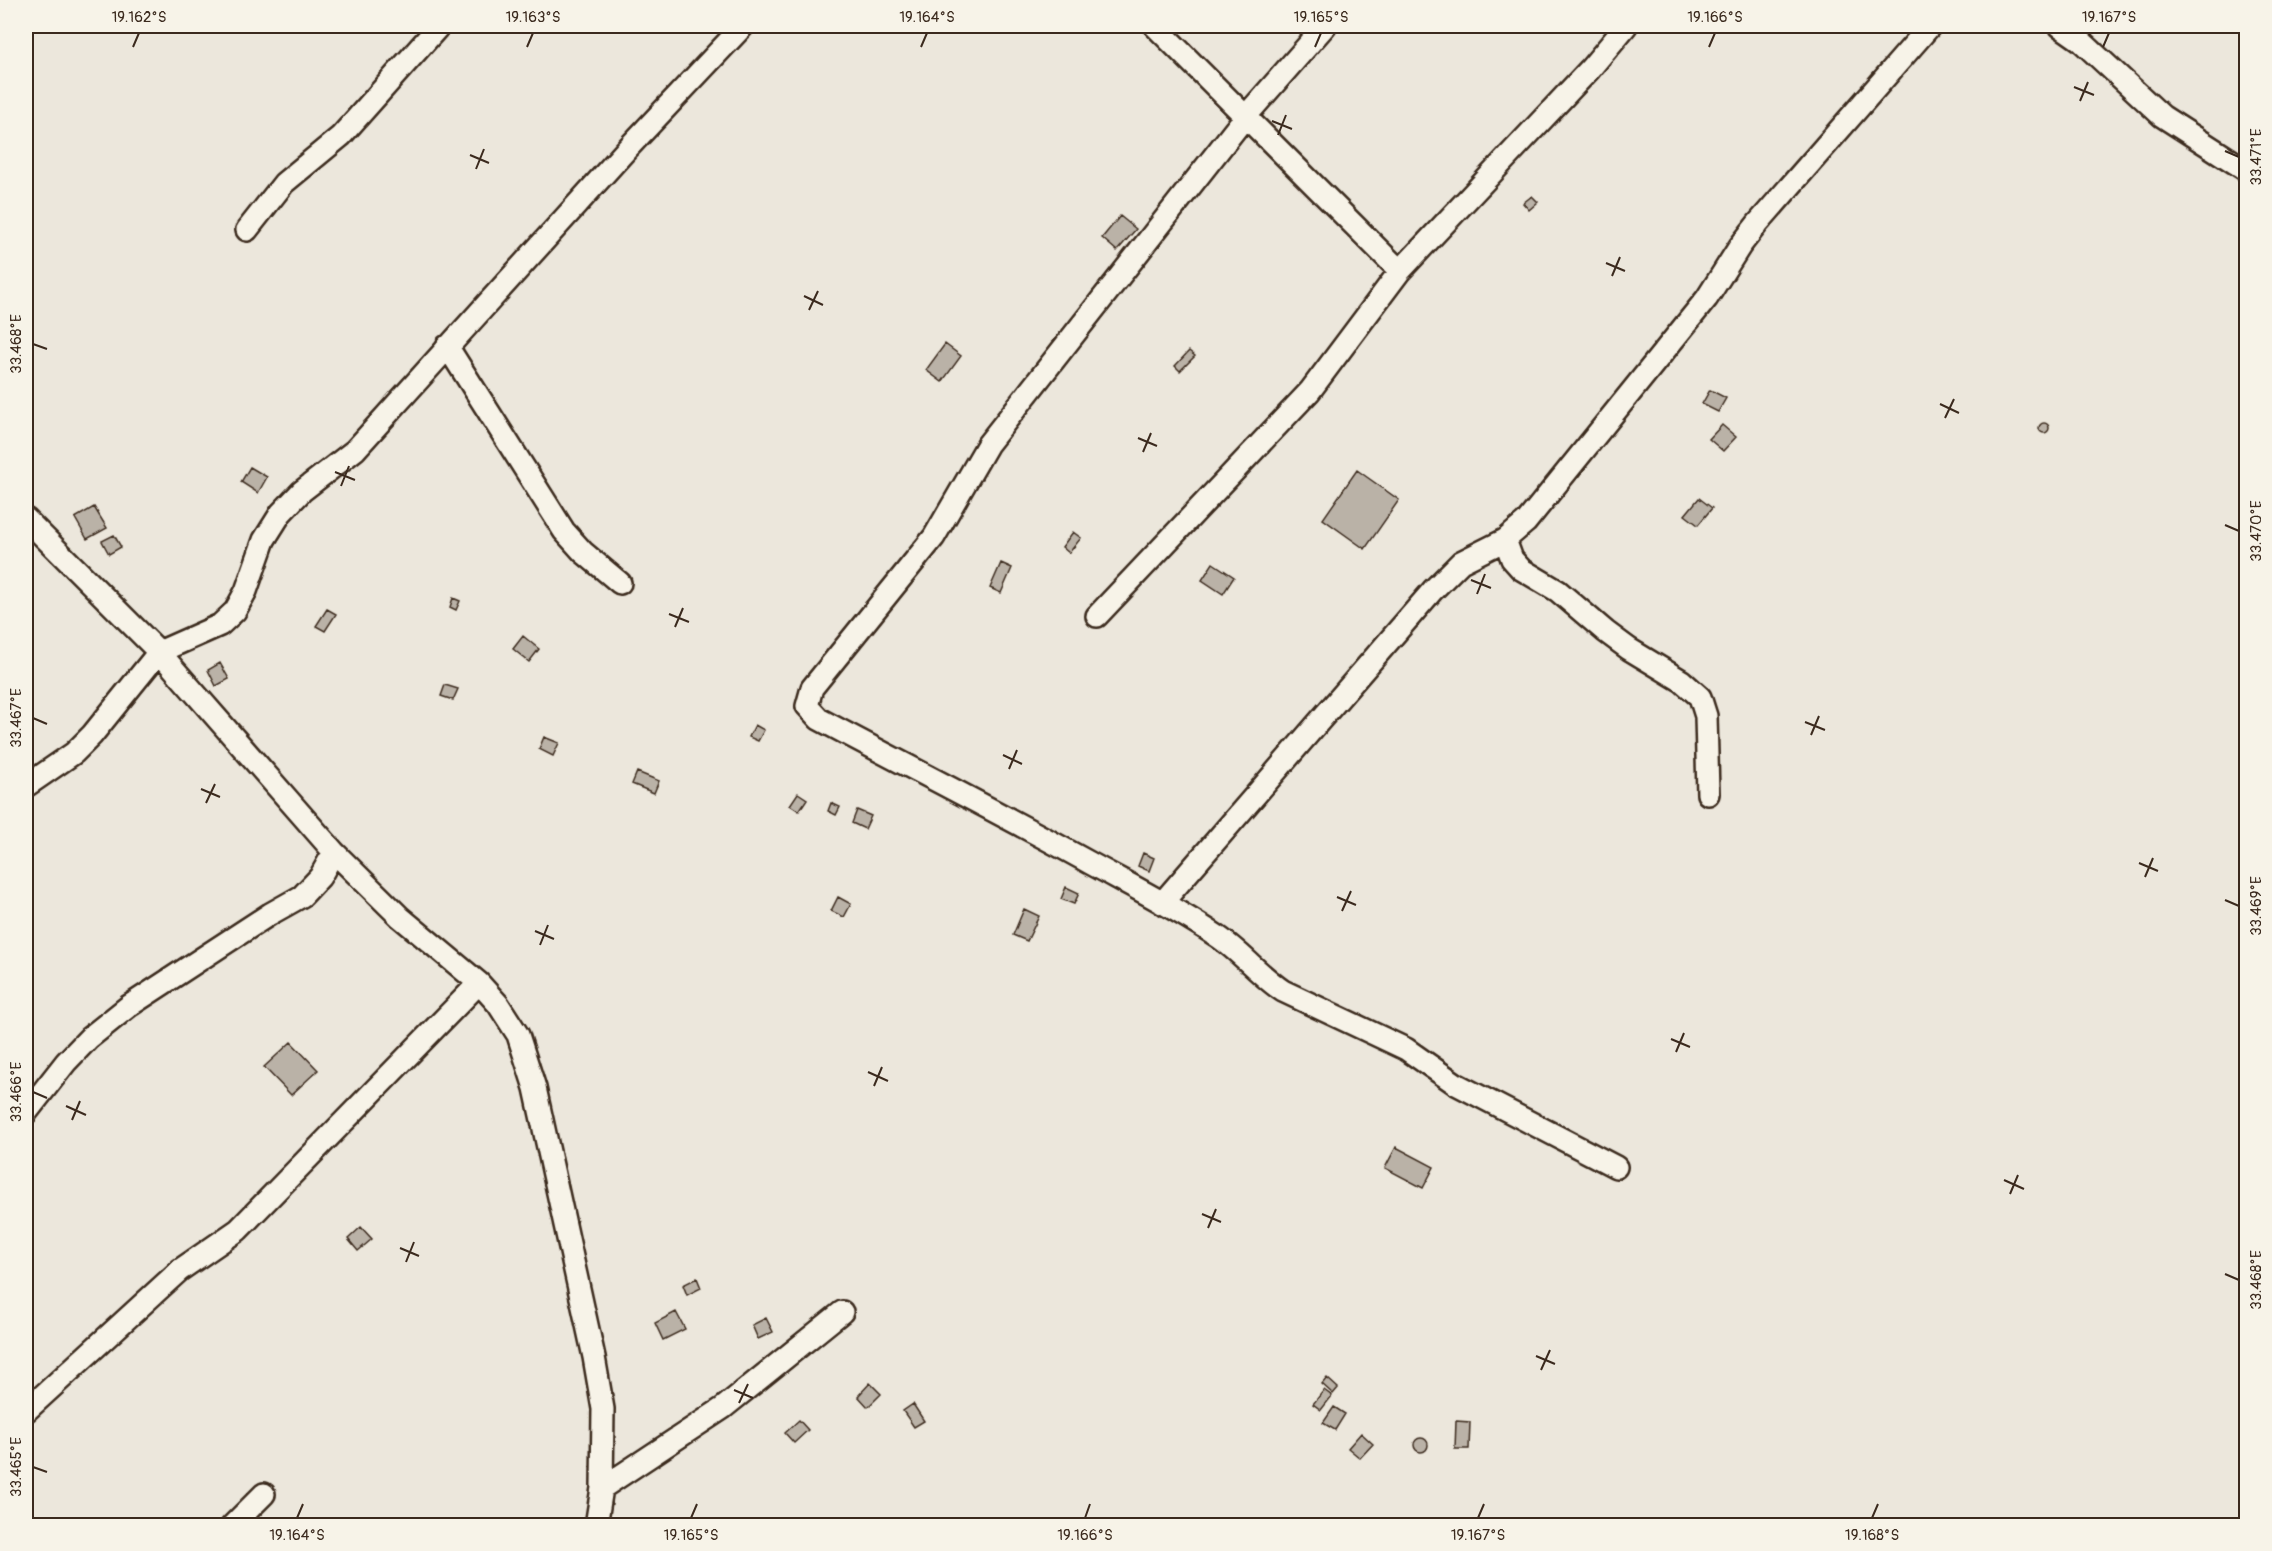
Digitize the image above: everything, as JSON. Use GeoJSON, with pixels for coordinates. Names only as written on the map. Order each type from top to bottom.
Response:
{"type":"FeatureCollection","features":[{"type":"Feature","properties":{"kind":"street"},"geometry":{"type":"LineString","coordinates":[[247,230],[284,183],[341,136],[439,26]]}},
{"type":"Feature","properties":{"kind":"street"},"geometry":{"type":"LineString","coordinates":[[26,786],[74,753],[92,735],[159,652],[220,625],[235,611],[246,591],[264,540],[281,513],[302,491],[355,450],[627,149],[743,26]]}},
{"type":"Feature","properties":{"kind":"street"},"geometry":{"type":"LineString","coordinates":[[1155,26],[1400,271]]}},
{"type":"Feature","properties":{"kind":"street"},"geometry":{"type":"LineString","coordinates":[[1325,26],[1245,117],[988,444],[934,537],[812,688],[807,706],[819,719],[1023,826],[1162,903],[1217,936],[1244,957],[1266,980],[1283,991],[1406,1049],[1456,1084],[1616,1167]]}},
{"type":"Feature","properties":{"kind":"street"},"geometry":{"type":"LineString","coordinates":[[1096,616],[1310,391],[1400,271],[1590,69],[1626,26]]}},
{"type":"Feature","properties":{"kind":"street"},"geometry":{"type":"LineString","coordinates":[[1162,903],[1433,590],[1461,562],[1505,540],[1526,522],[1707,298],[1740,246],[1758,223],[1930,26]]}},
{"type":"Feature","properties":{"kind":"street"},"geometry":{"type":"LineString","coordinates":[[2060,26],[2080,40],[2162,116],[2247,170]]}},
{"type":"Feature","properties":{"kind":"street"},"geometry":{"type":"LineString","coordinates":[[447,346],[564,531],[583,552],[620,584]]}},
{"type":"Feature","properties":{"kind":"street"},"geometry":{"type":"LineString","coordinates":[[26,519],[159,652],[334,852],[400,917],[479,983],[498,1004],[518,1035],[536,1088],[594,1357],[603,1409],[602,1488],[596,1526]]}},
{"type":"Feature","properties":{"kind":"street"},"geometry":{"type":"LineString","coordinates":[[1505,540],[1512,559],[1521,568],[1558,591],[1629,650],[1682,681],[1700,697],[1706,716],[1708,794]]}},
{"type":"Feature","properties":{"kind":"street"},"geometry":{"type":"LineString","coordinates":[[26,1113],[66,1062],[89,1038],[129,1006],[270,914],[302,896],[320,877],[334,852]]}},
{"type":"Feature","properties":{"kind":"street"},"geometry":{"type":"LineString","coordinates":[[26,1411],[180,1270],[238,1230],[479,983]]}},
{"type":"Feature","properties":{"kind":"street"},"geometry":{"type":"LineString","coordinates":[[602,1488],[723,1408],[842,1312]]}},
{"type":"Feature","properties":{"kind":"street"},"geometry":{"type":"LineString","coordinates":[[232,1526],[264,1494]]}},
{"type":"Feature","properties":{"kind":"building"},"geometry":{"type":"Polygon","coordinates":[[[1532,196],[1538,202],[1529,210],[1523,203],[1532,196]]]}},
{"type":"Feature","properties":{"kind":"building"},"geometry":{"type":"Polygon","coordinates":[[[1120,216],[1136,229],[1117,251],[1102,238],[1120,216]]]}},
{"type":"Feature","properties":{"kind":"building"},"geometry":{"type":"Polygon","coordinates":[[[945,344],[961,356],[942,382],[926,370],[945,344]]]}},
{"type":"Feature","properties":{"kind":"building"},"geometry":{"type":"Polygon","coordinates":[[[1189,351],[1195,356],[1180,371],[1175,366],[1189,351]]]}},
{"type":"Feature","properties":{"kind":"building"},"geometry":{"type":"Polygon","coordinates":[[[1710,390],[1726,398],[1718,412],[1702,404],[1710,390]]]}},
{"type":"Feature","properties":{"kind":"building"},"geometry":{"type":"Polygon","coordinates":[[[2044,423],[2048,424],[2048,432],[2044,433],[2040,432],[2039,428],[2040,424],[2044,423]]]}},
{"type":"Feature","properties":{"kind":"building"},"geometry":{"type":"Polygon","coordinates":[[[1722,425],[1736,437],[1723,451],[1709,439],[1722,425]]]}},
{"type":"Feature","properties":{"kind":"building"},"geometry":{"type":"Polygon","coordinates":[[[250,467],[267,477],[258,493],[241,482],[250,467]]]}},
{"type":"Feature","properties":{"kind":"building"},"geometry":{"type":"Polygon","coordinates":[[[1357,470],[1399,500],[1365,549],[1323,519],[1357,470]]]}},
{"type":"Feature","properties":{"kind":"building"},"geometry":{"type":"Polygon","coordinates":[[[1699,498],[1712,508],[1698,525],[1685,515],[1699,498]]]}},
{"type":"Feature","properties":{"kind":"building"},"geometry":{"type":"Polygon","coordinates":[[[94,507],[107,528],[87,539],[75,518],[94,507]]]}},
{"type":"Feature","properties":{"kind":"building"},"geometry":{"type":"Polygon","coordinates":[[[1073,532],[1081,538],[1069,553],[1062,547],[1073,532]]]}},
{"type":"Feature","properties":{"kind":"building"},"geometry":{"type":"Polygon","coordinates":[[[114,535],[121,547],[109,554],[102,541],[114,535]]]}},
{"type":"Feature","properties":{"kind":"building"},"geometry":{"type":"Polygon","coordinates":[[[1001,563],[1012,568],[1001,593],[990,588],[1001,563]]]}},
{"type":"Feature","properties":{"kind":"building"},"geometry":{"type":"Polygon","coordinates":[[[1213,563],[1234,577],[1223,594],[1202,580],[1213,563]]]}},
{"type":"Feature","properties":{"kind":"building"},"geometry":{"type":"Polygon","coordinates":[[[453,598],[460,601],[456,610],[450,607],[453,598]]]}},
{"type":"Feature","properties":{"kind":"building"},"geometry":{"type":"Polygon","coordinates":[[[327,609],[336,614],[325,631],[316,626],[327,609]]]}},
{"type":"Feature","properties":{"kind":"building"},"geometry":{"type":"Polygon","coordinates":[[[523,636],[539,649],[529,662],[513,649],[523,636]]]}},
{"type":"Feature","properties":{"kind":"building"},"geometry":{"type":"Polygon","coordinates":[[[220,663],[229,679],[216,686],[208,670],[220,663]]]}},
{"type":"Feature","properties":{"kind":"building"},"geometry":{"type":"Polygon","coordinates":[[[445,685],[458,689],[453,700],[441,696],[445,685]]]}},
{"type":"Feature","properties":{"kind":"building"},"geometry":{"type":"Polygon","coordinates":[[[755,725],[764,730],[758,741],[749,737],[755,725]]]}},
{"type":"Feature","properties":{"kind":"building"},"geometry":{"type":"Polygon","coordinates":[[[544,737],[559,743],[553,756],[539,749],[544,737]]]}},
{"type":"Feature","properties":{"kind":"building"},"geometry":{"type":"Polygon","coordinates":[[[637,772],[659,781],[654,793],[632,784],[637,772]]]}},
{"type":"Feature","properties":{"kind":"building"},"geometry":{"type":"Polygon","coordinates":[[[798,793],[807,799],[799,811],[790,805],[798,793]]]}},
{"type":"Feature","properties":{"kind":"building"},"geometry":{"type":"Polygon","coordinates":[[[831,803],[840,807],[836,815],[828,811],[831,803]]]}},
{"type":"Feature","properties":{"kind":"building"},"geometry":{"type":"Polygon","coordinates":[[[857,810],[871,816],[865,829],[852,823],[857,810]]]}},
{"type":"Feature","properties":{"kind":"building"},"geometry":{"type":"Polygon","coordinates":[[[1143,853],[1154,858],[1149,871],[1138,866],[1143,853]]]}},
{"type":"Feature","properties":{"kind":"building"},"geometry":{"type":"Polygon","coordinates":[[[1066,887],[1079,893],[1074,904],[1061,899],[1066,887]]]}},
{"type":"Feature","properties":{"kind":"building"},"geometry":{"type":"Polygon","coordinates":[[[838,897],[851,904],[844,917],[831,911],[838,897]]]}},
{"type":"Feature","properties":{"kind":"building"},"geometry":{"type":"Polygon","coordinates":[[[1024,909],[1039,916],[1027,941],[1013,935],[1024,909]]]}},
{"type":"Feature","properties":{"kind":"building"},"geometry":{"type":"Polygon","coordinates":[[[291,1042],[318,1070],[291,1095],[264,1067],[291,1042]]]}},
{"type":"Feature","properties":{"kind":"building"},"geometry":{"type":"Polygon","coordinates":[[[1396,1147],[1434,1167],[1423,1188],[1385,1168],[1396,1147]]]}},
{"type":"Feature","properties":{"kind":"building"},"geometry":{"type":"Polygon","coordinates":[[[361,1227],[372,1239],[358,1251],[348,1239],[361,1227]]]}},
{"type":"Feature","properties":{"kind":"building"},"geometry":{"type":"Polygon","coordinates":[[[697,1278],[701,1288],[687,1295],[683,1285],[697,1278]]]}},
{"type":"Feature","properties":{"kind":"building"},"geometry":{"type":"Polygon","coordinates":[[[676,1312],[685,1329],[663,1340],[655,1323],[676,1312]]]}},
{"type":"Feature","properties":{"kind":"building"},"geometry":{"type":"Polygon","coordinates":[[[766,1318],[773,1332],[758,1339],[752,1325],[766,1318]]]}},
{"type":"Feature","properties":{"kind":"building"},"geometry":{"type":"Polygon","coordinates":[[[1327,1378],[1338,1388],[1333,1394],[1322,1384],[1327,1378]]]}},
{"type":"Feature","properties":{"kind":"building"},"geometry":{"type":"Polygon","coordinates":[[[870,1383],[881,1394],[868,1407],[858,1396],[870,1383]]]}},
{"type":"Feature","properties":{"kind":"building"},"geometry":{"type":"Polygon","coordinates":[[[1324,1390],[1332,1396],[1321,1410],[1313,1404],[1324,1390]]]}},
{"type":"Feature","properties":{"kind":"building"},"geometry":{"type":"Polygon","coordinates":[[[913,1404],[924,1421],[914,1427],[903,1411],[913,1404]]]}},
{"type":"Feature","properties":{"kind":"building"},"geometry":{"type":"Polygon","coordinates":[[[1334,1407],[1345,1414],[1335,1430],[1323,1423],[1334,1407]]]}},
{"type":"Feature","properties":{"kind":"building"},"geometry":{"type":"Polygon","coordinates":[[[799,1420],[808,1430],[794,1443],[785,1433],[799,1420]]]}},
{"type":"Feature","properties":{"kind":"building"},"geometry":{"type":"Polygon","coordinates":[[[1456,1421],[1470,1422],[1469,1449],[1455,1449],[1456,1421]]]}},
{"type":"Feature","properties":{"kind":"building"},"geometry":{"type":"Polygon","coordinates":[[[1361,1433],[1373,1444],[1360,1458],[1348,1448],[1361,1433]]]}},
{"type":"Feature","properties":{"kind":"building"},"geometry":{"type":"Polygon","coordinates":[[[1418,1438],[1424,1438],[1428,1445],[1424,1452],[1418,1452],[1414,1448],[1414,1442],[1418,1438]]]}}]}
